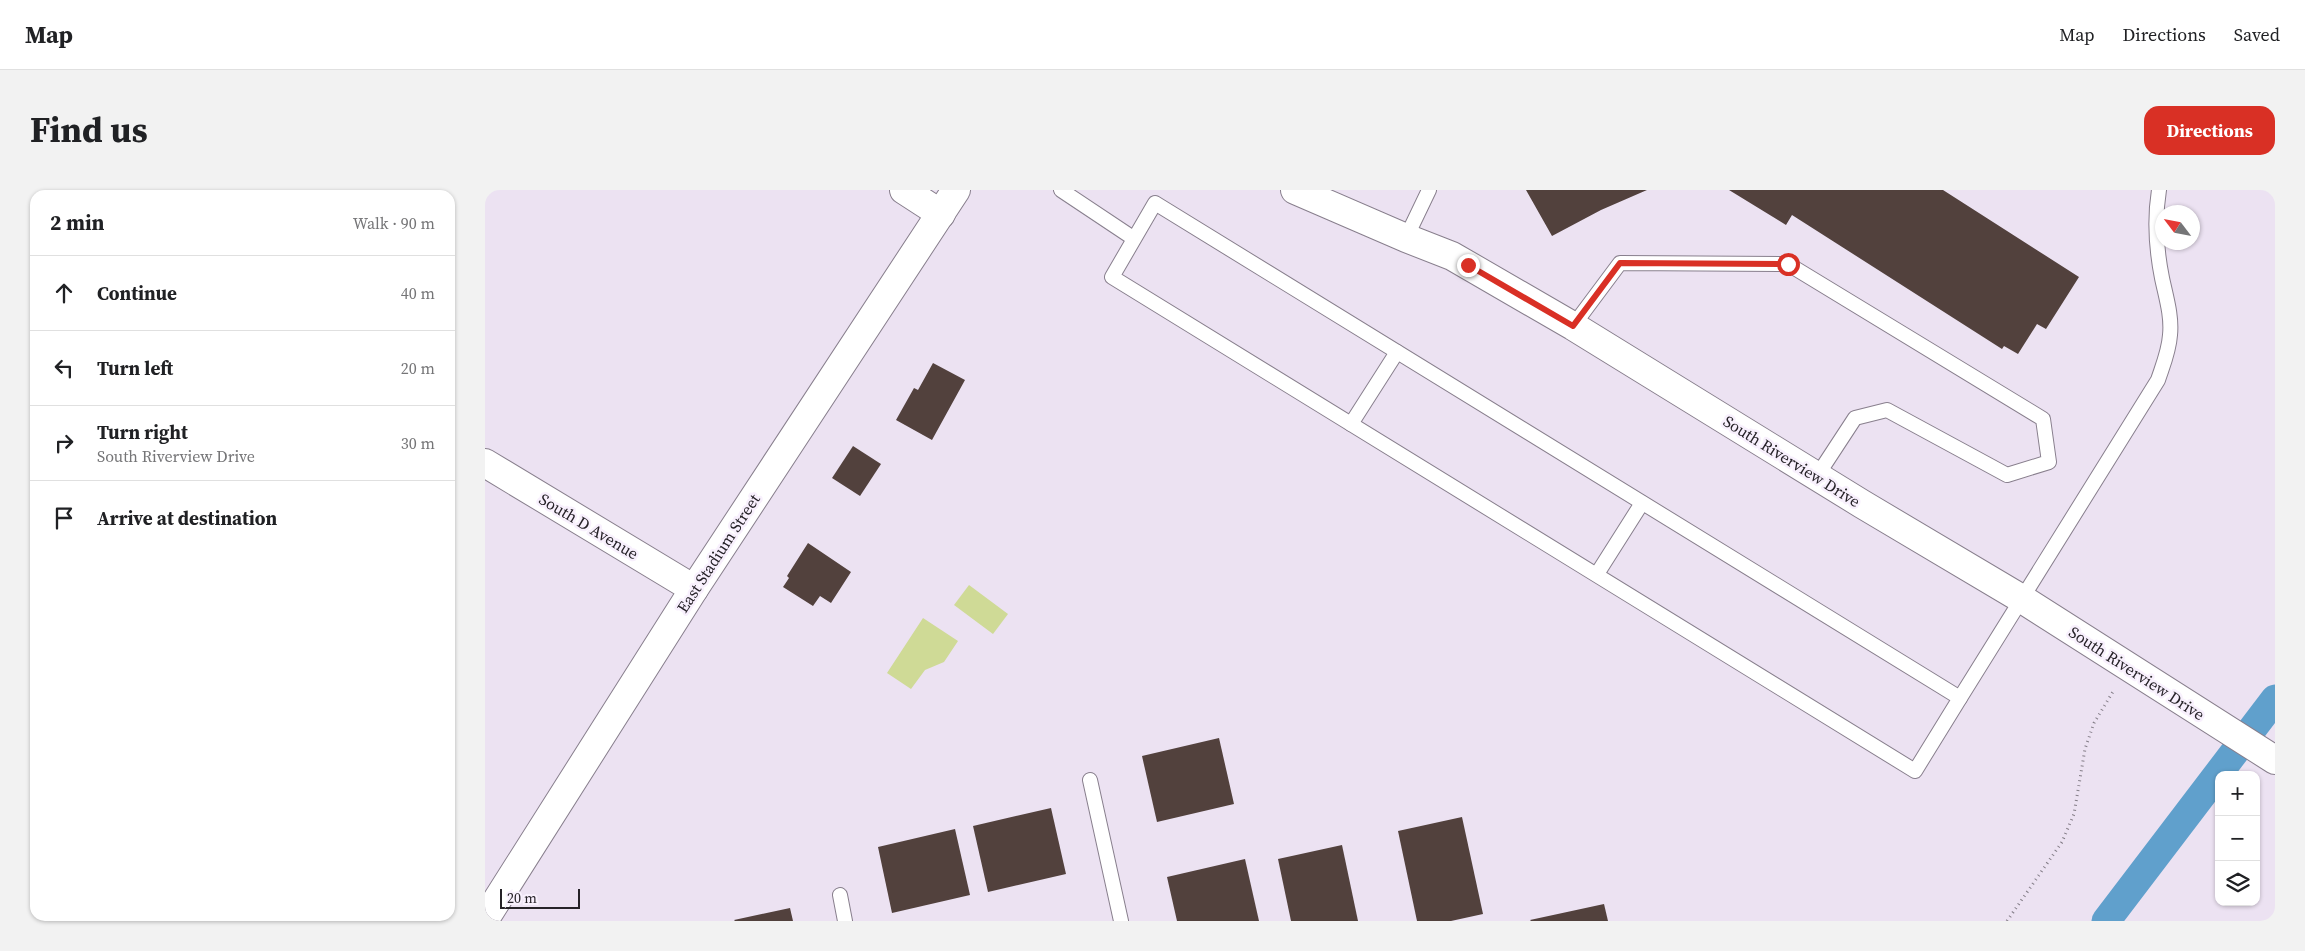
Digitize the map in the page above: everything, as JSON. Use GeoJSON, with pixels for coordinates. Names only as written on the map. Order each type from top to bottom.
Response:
{"type":"FeatureCollection","features":[{"type":"Feature","properties":{"kind":"street"},"geometry":{"type":"LineString","coordinates":[[904,190],[941,214]]}},
{"type":"Feature","properties":{"kind":"street","name":"East Stadium Street"},"geometry":{"type":"LineString","coordinates":[[485,919],[694,590],[956,190]]}},
{"type":"Feature","properties":{"kind":"street","name":"South Riverview Drive"},"geometry":{"type":"LineString","coordinates":[[1295,190],[1452,256],[1573,326],[2022,599],[2275,760]]}},
{"type":"Feature","properties":{"kind":"street","name":"South D Avenue"},"geometry":{"type":"LineString","coordinates":[[485,463],[694,590]]}},
{"type":"Feature","properties":{"kind":"lane"},"geometry":{"type":"LineString","coordinates":[[1061,190],[1133,238]]}},
{"type":"Feature","properties":{"kind":"lane"},"geometry":{"type":"LineString","coordinates":[[1406,238],[1429,190]]}},
{"type":"Feature","properties":{"kind":"lane"},"geometry":{"type":"LineString","coordinates":[[1960,698],[1155,203],[1112,277],[1915,771],[2158,380],[2166,357],[2170,335],[2170,315],[2155,238],[2155,213],[2159,190]]}},
{"type":"Feature","properties":{"kind":"lane"},"geometry":{"type":"LineString","coordinates":[[1573,326],[1620,263],[1788,264],[2043,419],[2049,462],[2007,475],[1887,410],[1855,418],[1817,476]]}},
{"type":"Feature","properties":{"kind":"lane"},"geometry":{"type":"LineString","coordinates":[[1351,424],[1397,352]]}},
{"type":"Feature","properties":{"kind":"lane"},"geometry":{"type":"LineString","coordinates":[[1597,574],[1642,503]]}},
{"type":"Feature","properties":{"kind":"lane"},"geometry":{"type":"LineString","coordinates":[[1090,780],[1121,921]]}},
{"type":"Feature","properties":{"kind":"lane"},"geometry":{"type":"LineString","coordinates":[[840,895],[845,921]]}},
{"type":"Feature","properties":{"kind":"path"},"geometry":{"type":"LineString","coordinates":[[2007,921],[2062,842],[2074,814],[2085,749],[2094,723],[2128,667]]}},
{"type":"Feature","properties":{"kind":"green space"},"geometry":{"type":"Polygon","coordinates":[[[969,585],[1008,614],[993,634],[954,605],[969,585]]]}},
{"type":"Feature","properties":{"kind":"green space"},"geometry":{"type":"Polygon","coordinates":[[[923,618],[958,641],[944,662],[925,670],[911,689],[887,673],[923,618]]]}},
{"type":"Feature","properties":{"kind":"building"},"geometry":{"type":"Polygon","coordinates":[[[1526,190],[1647,190],[1601,210],[1552,236],[1526,190]]]}},
{"type":"Feature","properties":{"kind":"building"},"geometry":{"type":"Polygon","coordinates":[[[1729,190],[1943,190],[2079,277],[2046,329],[2037,324],[2018,354],[2004,346],[2002,349],[1792,215],[1786,225],[1729,190]]]}},
{"type":"Feature","properties":{"kind":"building"},"geometry":{"type":"Polygon","coordinates":[[[933,363],[965,380],[932,440],[896,420],[914,388],[918,390],[933,363]]]}},
{"type":"Feature","properties":{"kind":"building"},"geometry":{"type":"Polygon","coordinates":[[[853,446],[881,464],[860,496],[832,478],[853,446]]]}},
{"type":"Feature","properties":{"kind":"building"},"geometry":{"type":"Polygon","coordinates":[[[808,543],[851,572],[831,603],[820,596],[813,606],[783,587],[789,578],[787,576],[808,543]]]}},
{"type":"Feature","properties":{"kind":"building"},"geometry":{"type":"Polygon","coordinates":[[[1219,738],[1234,804],[1157,822],[1142,756],[1219,738]]]}},
{"type":"Feature","properties":{"kind":"building"},"geometry":{"type":"Polygon","coordinates":[[[1051,808],[1066,874],[988,892],[973,826],[1051,808]]]}},
{"type":"Feature","properties":{"kind":"building"},"geometry":{"type":"Polygon","coordinates":[[[1462,817],[1483,914],[1451,921],[1417,921],[1398,831],[1462,817]]]}},
{"type":"Feature","properties":{"kind":"building"},"geometry":{"type":"Polygon","coordinates":[[[955,829],[970,895],[892,913],[878,847],[955,829]]]}},
{"type":"Feature","properties":{"kind":"building"},"geometry":{"type":"Polygon","coordinates":[[[1342,845],[1358,921],[1291,921],[1278,859],[1342,845]]]}},
{"type":"Feature","properties":{"kind":"building"},"geometry":{"type":"Polygon","coordinates":[[[1245,859],[1259,921],[1177,921],[1167,877],[1245,859]]]}},
{"type":"Feature","properties":{"kind":"building"},"geometry":{"type":"Polygon","coordinates":[[[1604,904],[1608,921],[1530,920],[1604,904]]]}},
{"type":"Feature","properties":{"kind":"building"},"geometry":{"type":"Polygon","coordinates":[[[790,908],[793,921],[734,920],[790,908]]]}},
{"type":"Feature","properties":{"kind":"waterway"},"geometry":{"type":"LineString","coordinates":[[2106,921],[2275,699]]}},
{"type":"Feature","properties":{"kind":"route"},"geometry":{"type":"LineString","coordinates":[[1468,265],[1573,326],[1620,263],[1788,264]]}}]}
